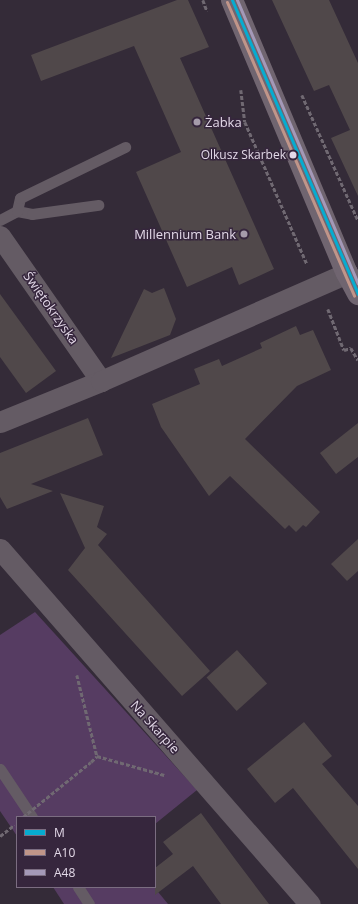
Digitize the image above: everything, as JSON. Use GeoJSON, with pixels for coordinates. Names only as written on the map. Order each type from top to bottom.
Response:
{"type":"FeatureCollection","features":[{"type":"Feature","properties":{"kind":"street"},"geometry":{"type":"LineString","coordinates":[[232,0],[347,273],[358,294]]}},
{"type":"Feature","properties":{"kind":"street","name":"Świętokrzyska"},"geometry":{"type":"LineString","coordinates":[[0,236],[101,380]]}},
{"type":"Feature","properties":{"kind":"street"},"geometry":{"type":"LineString","coordinates":[[0,422],[101,380],[347,273]]}},
{"type":"Feature","properties":{"kind":"street","name":"Na Skarpie"},"geometry":{"type":"LineString","coordinates":[[0,549],[310,904]]}},
{"type":"Feature","properties":{"kind":"lane"},"geometry":{"type":"LineString","coordinates":[[18,211],[20,198],[124,147]]}},
{"type":"Feature","properties":{"kind":"lane"},"geometry":{"type":"LineString","coordinates":[[0,220],[18,211],[32,214],[98,204]]}},
{"type":"Feature","properties":{"kind":"lane"},"geometry":{"type":"LineString","coordinates":[[0,769],[31,816]]}},
{"type":"Feature","properties":{"kind":"lane"},"geometry":{"type":"LineString","coordinates":[[79,888],[89,904]]}},
{"type":"Feature","properties":{"kind":"path"},"geometry":{"type":"LineString","coordinates":[[202,0],[208,14]]}},
{"type":"Feature","properties":{"kind":"path"},"geometry":{"type":"LineString","coordinates":[[238,83],[245,122],[318,285],[344,350],[351,348],[358,360]]}},
{"type":"Feature","properties":{"kind":"path"},"geometry":{"type":"LineString","coordinates":[[300,92],[358,220]]}},
{"type":"Feature","properties":{"kind":"path"},"geometry":{"type":"LineString","coordinates":[[76,673],[97,756]]}},
{"type":"Feature","properties":{"kind":"path"},"geometry":{"type":"LineString","coordinates":[[97,756],[183,780],[202,779]]}},
{"type":"Feature","properties":{"kind":"path"},"geometry":{"type":"LineString","coordinates":[[24,816],[97,756]]}},
{"type":"Feature","properties":{"kind":"path"},"geometry":{"type":"LineString","coordinates":[[0,836],[16,823]]}},
{"type":"Feature","properties":{"kind":"shaded area"},"geometry":{"type":"Polygon","coordinates":[[[35,612],[197,790],[156,823],[156,816],[16,816],[16,835],[0,811],[0,635],[35,612]]]}},
{"type":"Feature","properties":{"kind":"shaded area"},"geometry":{"type":"Polygon","coordinates":[[[54,888],[155,888],[168,904],[64,904],[54,888]]]}},
{"type":"Feature","properties":{"kind":"building"},"geometry":{"type":"Polygon","coordinates":[[[177,0],[188,0],[209,47],[180,58],[274,269],[239,285],[232,267],[187,287],[136,172],[181,152],[134,46],[41,81],[31,55],[177,0]]]}},
{"type":"Feature","properties":{"kind":"building"},"geometry":{"type":"Polygon","coordinates":[[[272,0],[329,0],[358,63],[358,196],[331,138],[350,130],[329,85],[314,91],[272,0]]]}},
{"type":"Feature","properties":{"kind":"building"},"geometry":{"type":"Polygon","coordinates":[[[164,288],[176,319],[170,335],[111,358],[144,289],[152,293],[164,288]]]}},
{"type":"Feature","properties":{"kind":"building"},"geometry":{"type":"Polygon","coordinates":[[[0,294],[56,371],[26,393],[0,357],[0,294]]]}},
{"type":"Feature","properties":{"kind":"building"},"geometry":{"type":"Polygon","coordinates":[[[296,326],[300,335],[313,330],[331,370],[297,386],[245,439],[320,512],[306,527],[303,525],[296,532],[289,525],[285,529],[230,476],[209,496],[161,427],[152,404],[200,384],[194,369],[219,359],[222,366],[262,348],[260,343],[296,326]]]}},
{"type":"Feature","properties":{"kind":"building"},"geometry":{"type":"Polygon","coordinates":[[[88,418],[103,455],[31,484],[53,491],[7,509],[0,497],[0,453],[88,418]]]}},
{"type":"Feature","properties":{"kind":"building"},"geometry":{"type":"Polygon","coordinates":[[[358,423],[358,457],[336,474],[320,453],[358,423]]]}},
{"type":"Feature","properties":{"kind":"building"},"geometry":{"type":"Polygon","coordinates":[[[60,493],[104,506],[97,527],[107,534],[98,545],[210,671],[182,696],[68,570],[85,548],[60,493]]]}},
{"type":"Feature","properties":{"kind":"building"},"geometry":{"type":"Polygon","coordinates":[[[358,539],[358,571],[347,581],[331,564],[358,539]]]}},
{"type":"Feature","properties":{"kind":"building"},"geometry":{"type":"Polygon","coordinates":[[[237,650],[267,683],[237,711],[207,677],[237,650]]]}},
{"type":"Feature","properties":{"kind":"building"},"geometry":{"type":"Polygon","coordinates":[[[304,722],[332,756],[322,764],[358,806],[358,869],[293,788],[275,803],[247,769],[304,722]]]}},
{"type":"Feature","properties":{"kind":"building"},"geometry":{"type":"Polygon","coordinates":[[[201,813],[269,904],[221,904],[193,866],[155,895],[156,867],[173,854],[163,842],[201,813]]]}},
{"type":"Feature","properties":{"kind":"transit line","name":"M"},"geometry":{"type":"LineString","coordinates":[[232,0],[358,294]]}},
{"type":"Feature","properties":{"kind":"transit line","name":"A48"},"geometry":{"type":"LineString","coordinates":[[237,0],[358,283]]}},
{"type":"Feature","properties":{"kind":"transit line","name":"A10"},"geometry":{"type":"LineString","coordinates":[[227,2],[354,296]]}},
{"type":"Feature","properties":{"kind":"place","name":"Żabka"},"geometry":{"type":"Point","coordinates":[197,122]}},
{"type":"Feature","properties":{"kind":"place","name":"Olkusz Skarbek"},"geometry":{"type":"Point","coordinates":[293,155]}},
{"type":"Feature","properties":{"kind":"place","name":"Millennium Bank"},"geometry":{"type":"Point","coordinates":[244,234]}}]}
